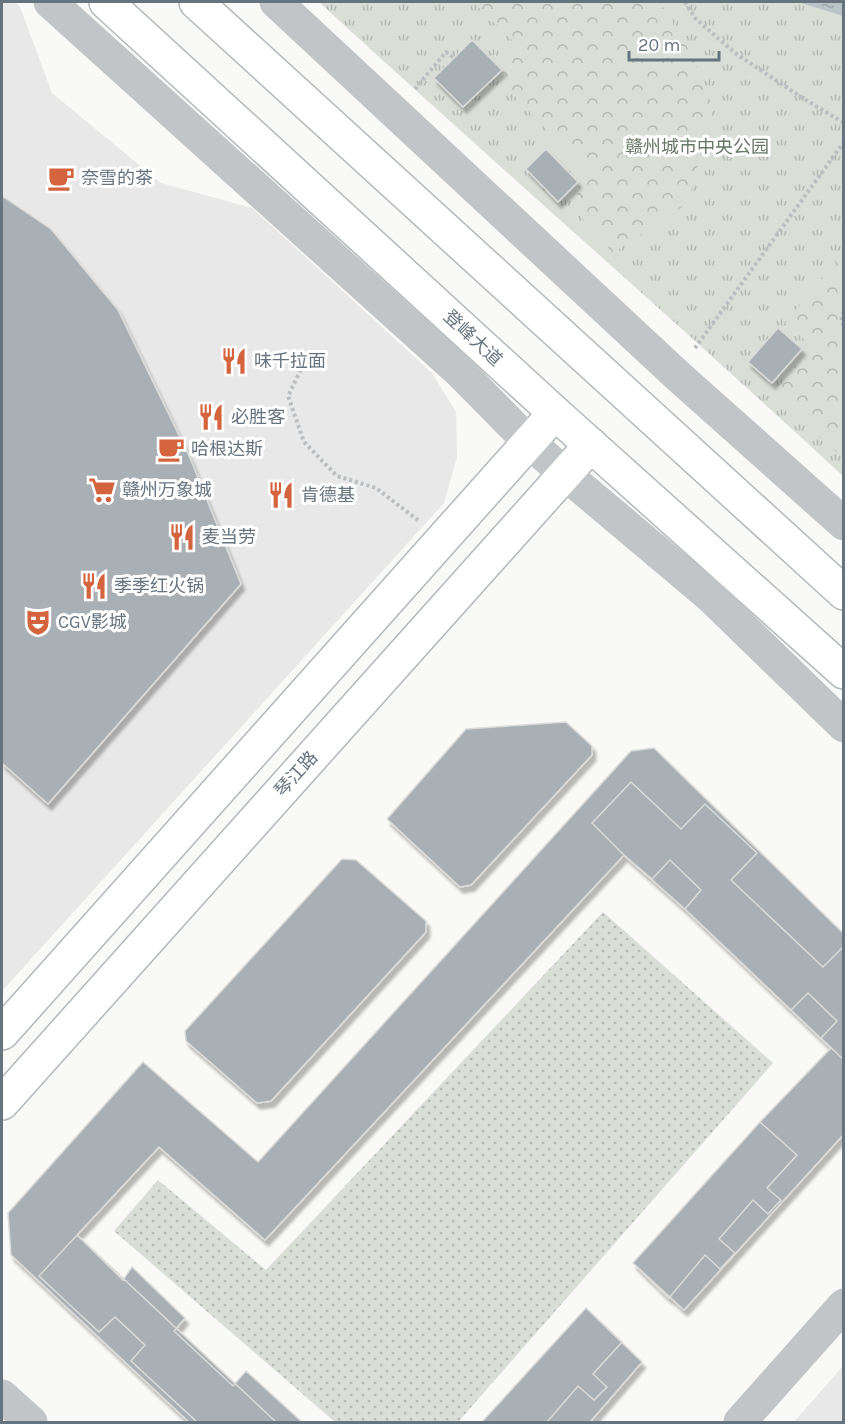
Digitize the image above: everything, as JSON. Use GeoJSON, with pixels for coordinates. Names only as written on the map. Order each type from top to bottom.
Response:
{"type":"FeatureCollection","features":[{"type":"Feature","properties":{"kind":"main road","name":"登峰大道"},"geometry":{"type":"LineString","coordinates":[[106,2],[555,413],[843,672]]}},
{"type":"Feature","properties":{"kind":"main road"},"geometry":{"type":"LineString","coordinates":[[196,2],[843,593]]}},
{"type":"Feature","properties":{"kind":"main road"},"geometry":{"type":"LineString","coordinates":[[2,1033],[555,413]]}},
{"type":"Feature","properties":{"kind":"main road","name":"琴江路"},"geometry":{"type":"LineString","coordinates":[[2,1103],[591,445]]}},
{"type":"Feature","properties":{"kind":"street"},"geometry":{"type":"LineString","coordinates":[[50,2],[460,372],[529,442],[711,597],[843,726]]}},
{"type":"Feature","properties":{"kind":"street"},"geometry":{"type":"LineString","coordinates":[[276,2],[678,376],[843,524]]}},
{"type":"Feature","properties":{"kind":"street"},"geometry":{"type":"LineString","coordinates":[[740,1422],[843,1305]]}},
{"type":"Feature","properties":{"kind":"street"},"geometry":{"type":"LineString","coordinates":[[2,1396],[31,1422]]}},
{"type":"Feature","properties":{"kind":"path"},"geometry":{"type":"LineString","coordinates":[[685,2],[696,19],[735,53],[843,123]]}},
{"type":"Feature","properties":{"kind":"path"},"geometry":{"type":"LineString","coordinates":[[413,91],[446,52],[454,58]]}},
{"type":"Feature","properties":{"kind":"path"},"geometry":{"type":"LineString","coordinates":[[678,376],[688,358],[843,142]]}},
{"type":"Feature","properties":{"kind":"path"},"geometry":{"type":"LineString","coordinates":[[843,312],[841,316],[843,328]]}},
{"type":"Feature","properties":{"kind":"path"},"geometry":{"type":"LineString","coordinates":[[306,358],[288,396],[304,442],[337,476],[376,488],[424,525]]}},
{"type":"Feature","properties":{"kind":"shaded area"},"geometry":{"type":"Polygon","coordinates":[[[2,2],[14,2],[20,7],[52,93],[161,183],[252,208],[432,373],[456,412],[457,457],[444,503],[2,991],[2,2]]]}},
{"type":"Feature","properties":{"kind":"shaded area"},"geometry":{"type":"Polygon","coordinates":[[[843,1366],[843,1422],[794,1422],[843,1366]]]}},
{"type":"Feature","properties":{"kind":"green space","name":"赣州城市中央公园"},"geometry":{"type":"Polygon","coordinates":[[[319,2],[843,2],[843,476],[450,121],[319,2]]]}},
{"type":"Feature","properties":{"kind":"green space"},"geometry":{"type":"Polygon","coordinates":[[[473,2],[660,2],[690,52],[713,107],[688,203],[613,253],[573,208],[585,171],[499,79],[517,45],[473,2]]]}},
{"type":"Feature","properties":{"kind":"green space"},"geometry":{"type":"Polygon","coordinates":[[[843,252],[843,458],[773,393],[814,348],[785,323],[843,252]]]}},
{"type":"Feature","properties":{"kind":"green space"},"geometry":{"type":"Polygon","coordinates":[[[603,912],[773,1063],[458,1422],[335,1422],[114,1231],[158,1180],[266,1270],[603,912]]]}},
{"type":"Feature","properties":{"kind":"water"},"geometry":{"type":"Polygon","coordinates":[[[798,2],[843,2],[843,16],[798,2]]]}},
{"type":"Feature","properties":{"kind":"building"},"geometry":{"type":"Polygon","coordinates":[[[472,40],[502,70],[463,107],[434,78],[472,40]]]}},
{"type":"Feature","properties":{"kind":"building"},"geometry":{"type":"Polygon","coordinates":[[[546,149],[578,182],[558,202],[526,169],[546,149]]]}},
{"type":"Feature","properties":{"kind":"building","name":"赣州万象城"},"geometry":{"type":"Polygon","coordinates":[[[2,196],[51,229],[118,310],[190,458],[241,584],[48,804],[2,763],[2,196]]]}},
{"type":"Feature","properties":{"kind":"building"},"geometry":{"type":"Polygon","coordinates":[[[778,328],[802,349],[772,383],[748,362],[778,328]]]}},
{"type":"Feature","properties":{"kind":"building"},"geometry":{"type":"Polygon","coordinates":[[[566,722],[592,746],[592,755],[471,885],[460,887],[387,819],[466,729],[566,722]]]}},
{"type":"Feature","properties":{"kind":"building"},"geometry":{"type":"Polygon","coordinates":[[[654,748],[844,934],[844,1134],[684,1310],[633,1263],[760,1122],[831,1048],[685,909],[624,855],[265,1240],[159,1147],[77,1235],[276,1422],[189,1422],[11,1255],[8,1213],[143,1062],[258,1162],[631,751],[654,748]]]}},
{"type":"Feature","properties":{"kind":"building"},"geometry":{"type":"Polygon","coordinates":[[[631,782],[681,829],[705,804],[757,853],[731,880],[823,967],[844,946],[844,1060],[821,1038],[837,1021],[808,993],[791,1010],[685,909],[701,890],[670,860],[652,879],[592,823],[631,782]]]}},
{"type":"Feature","properties":{"kind":"building"},"geometry":{"type":"Polygon","coordinates":[[[342,859],[356,860],[426,921],[426,932],[271,1101],[257,1103],[186,1041],[185,1031],[342,859]]]}},
{"type":"Feature","properties":{"kind":"building"},"geometry":{"type":"Polygon","coordinates":[[[760,1122],[797,1155],[767,1188],[781,1200],[768,1214],[753,1200],[719,1239],[735,1253],[720,1269],[705,1255],[669,1298],[633,1263],[760,1122]]]}},
{"type":"Feature","properties":{"kind":"building"},"geometry":{"type":"Polygon","coordinates":[[[77,1235],[123,1280],[132,1267],[185,1318],[174,1331],[233,1386],[246,1371],[302,1422],[197,1422],[131,1361],[145,1345],[115,1317],[99,1332],[39,1276],[77,1235]]]}},
{"type":"Feature","properties":{"kind":"building"},"geometry":{"type":"Polygon","coordinates":[[[586,1308],[642,1362],[590,1422],[482,1422],[586,1308]]]}},
{"type":"Feature","properties":{"kind":"building"},"geometry":{"type":"Polygon","coordinates":[[[586,1308],[622,1342],[593,1374],[607,1387],[594,1400],[578,1386],[547,1422],[482,1422],[586,1308]]]}},
{"type":"Feature","properties":{"kind":"place","name":"奈雪的茶"},"geometry":{"type":"Point","coordinates":[61,178]}},
{"type":"Feature","properties":{"kind":"place","name":"味千拉面"},"geometry":{"type":"Point","coordinates":[234,361]}},
{"type":"Feature","properties":{"kind":"place","name":"必胜客"},"geometry":{"type":"Point","coordinates":[211,417]}},
{"type":"Feature","properties":{"kind":"place","name":"哈根达斯"},"geometry":{"type":"Point","coordinates":[171,449]}},
{"type":"Feature","properties":{"kind":"place","name":"赣州万象城"},"geometry":{"type":"Point","coordinates":[102,490]}},
{"type":"Feature","properties":{"kind":"place","name":"肯德基"},"geometry":{"type":"Point","coordinates":[281,495]}},
{"type":"Feature","properties":{"kind":"place","name":"麦当劳"},"geometry":{"type":"Point","coordinates":[182,537]}},
{"type":"Feature","properties":{"kind":"place","name":"季季红火锅"},"geometry":{"type":"Point","coordinates":[94,586]}},
{"type":"Feature","properties":{"kind":"place","name":"CGV影城"},"geometry":{"type":"Point","coordinates":[38,622]}}]}
